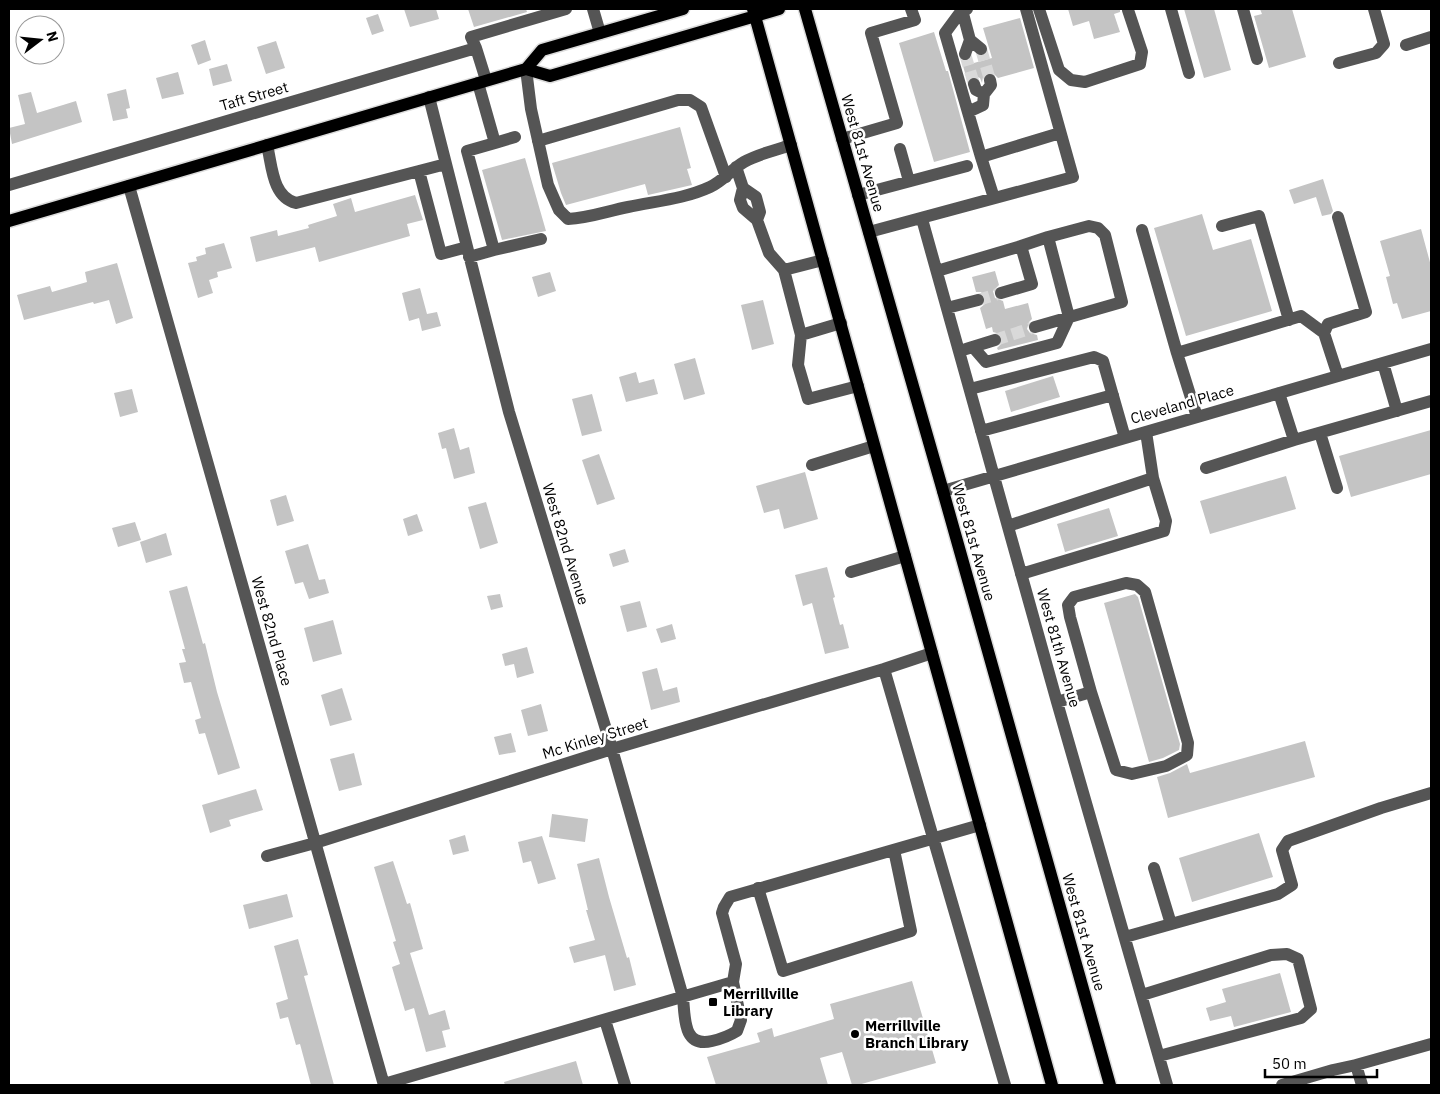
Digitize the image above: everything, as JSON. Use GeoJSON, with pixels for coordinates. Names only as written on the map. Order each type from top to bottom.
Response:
{"type":"FeatureCollection","features":[{"type":"Feature","properties":{"kind":"main road"},"geometry":{"type":"LineString","coordinates":[[526,69],[542,50],[683,9]]}},
{"type":"Feature","properties":{"kind":"main road"},"geometry":{"type":"LineString","coordinates":[[9,221],[526,69],[550,76],[754,12],[779,9]]}},
{"type":"Feature","properties":{"kind":"main road","name":"West 81st Avenue"},"geometry":{"type":"LineString","coordinates":[[805,9],[1110,1085]]}},
{"type":"Feature","properties":{"kind":"main road"},"geometry":{"type":"LineString","coordinates":[[754,12],[1052,1085]]}},
{"type":"Feature","properties":{"kind":"street"},"geometry":{"type":"LineString","coordinates":[[495,143],[476,48],[471,37],[566,9]]}},
{"type":"Feature","properties":{"kind":"street"},"geometry":{"type":"LineString","coordinates":[[593,9],[600,33]]}},
{"type":"Feature","properties":{"kind":"street"},"geometry":{"type":"LineString","coordinates":[[842,139],[897,123],[872,33],[915,20],[911,9]]}},
{"type":"Feature","properties":{"kind":"street"},"geometry":{"type":"LineString","coordinates":[[869,232],[1074,177],[1026,9]]}},
{"type":"Feature","properties":{"kind":"street"},"geometry":{"type":"LineString","coordinates":[[1039,9],[1059,70],[1071,80],[1085,82],[1140,64],[1142,52],[1128,10]]}},
{"type":"Feature","properties":{"kind":"street"},"geometry":{"type":"LineString","coordinates":[[1171,9],[1189,73]]}},
{"type":"Feature","properties":{"kind":"street"},"geometry":{"type":"LineString","coordinates":[[1243,9],[1257,59]]}},
{"type":"Feature","properties":{"kind":"street"},"geometry":{"type":"LineString","coordinates":[[1339,64],[1376,53],[1384,44],[1374,9]]}},
{"type":"Feature","properties":{"kind":"street"},"geometry":{"type":"LineString","coordinates":[[964,10],[945,33],[994,198]]}},
{"type":"Feature","properties":{"kind":"street"},"geometry":{"type":"LineString","coordinates":[[964,10],[973,48]]}},
{"type":"Feature","properties":{"kind":"street"},"geometry":{"type":"LineString","coordinates":[[1406,45],[1431,37]]}},
{"type":"Feature","properties":{"kind":"street","name":"Taft Street"},"geometry":{"type":"LineString","coordinates":[[9,185],[476,48]]}},
{"type":"Feature","properties":{"kind":"street"},"geometry":{"type":"LineString","coordinates":[[526,69],[531,109],[548,184],[559,210],[568,218],[583,218],[629,206],[679,198],[710,187],[726,177],[746,160],[791,145]]}},
{"type":"Feature","properties":{"kind":"street"},"geometry":{"type":"LineString","coordinates":[[968,112],[983,105],[983,85]]}},
{"type":"Feature","properties":{"kind":"street","name":"West 82nd Avenue"},"geometry":{"type":"LineString","coordinates":[[429,97],[509,412],[612,749],[683,998]]}},
{"type":"Feature","properties":{"kind":"street"},"geometry":{"type":"LineString","coordinates":[[539,144],[678,100],[690,100],[701,106],[726,177]]}},
{"type":"Feature","properties":{"kind":"street"},"geometry":{"type":"LineString","coordinates":[[981,157],[1060,133]]}},
{"type":"Feature","properties":{"kind":"street"},"geometry":{"type":"LineString","coordinates":[[494,250],[467,151],[515,137]]}},
{"type":"Feature","properties":{"kind":"street"},"geometry":{"type":"LineString","coordinates":[[268,145],[275,182],[280,193],[288,201],[296,203],[446,164]]}},
{"type":"Feature","properties":{"kind":"street"},"geometry":{"type":"LineString","coordinates":[[900,149],[910,181]]}},
{"type":"Feature","properties":{"kind":"street"},"geometry":{"type":"LineString","coordinates":[[858,195],[967,166]]}},
{"type":"Feature","properties":{"kind":"street"},"geometry":{"type":"LineString","coordinates":[[736,167],[743,188],[756,197],[760,212],[757,220],[769,253],[784,270],[802,335],[798,365],[808,399],[858,386]]}},
{"type":"Feature","properties":{"kind":"street"},"geometry":{"type":"LineString","coordinates":[[419,171],[441,254],[494,250],[541,239]]}},
{"type":"Feature","properties":{"kind":"street","name":"West 82nd Place"},"geometry":{"type":"LineString","coordinates":[[129,186],[384,1085]]}},
{"type":"Feature","properties":{"kind":"street"},"geometry":{"type":"LineString","coordinates":[[1222,226],[1259,216],[1289,320]]}},
{"type":"Feature","properties":{"kind":"street","name":"West 81th Avenue"},"geometry":{"type":"LineString","coordinates":[[922,218],[1166,1085]]}},
{"type":"Feature","properties":{"kind":"street"},"geometry":{"type":"LineString","coordinates":[[1324,333],[1328,324],[1366,312],[1338,218]]}},
{"type":"Feature","properties":{"kind":"street"},"geometry":{"type":"LineString","coordinates":[[937,271],[1089,226],[1098,228],[1105,235],[1122,302],[1035,327]]}},
{"type":"Feature","properties":{"kind":"street"},"geometry":{"type":"LineString","coordinates":[[1142,230],[1197,417]]}},
{"type":"Feature","properties":{"kind":"street"},"geometry":{"type":"LineString","coordinates":[[973,347],[986,362],[1056,343],[1069,317],[1048,237]]}},
{"type":"Feature","properties":{"kind":"street"},"geometry":{"type":"LineString","coordinates":[[1001,293],[1032,284],[1020,246]]}},
{"type":"Feature","properties":{"kind":"street"},"geometry":{"type":"LineString","coordinates":[[784,270],[823,260]]}},
{"type":"Feature","properties":{"kind":"street"},"geometry":{"type":"LineString","coordinates":[[947,308],[978,300]]}},
{"type":"Feature","properties":{"kind":"street"},"geometry":{"type":"LineString","coordinates":[[1177,353],[1301,316],[1324,333],[1338,376]]}},
{"type":"Feature","properties":{"kind":"street"},"geometry":{"type":"LineString","coordinates":[[802,335],[841,323]]}},
{"type":"Feature","properties":{"kind":"street"},"geometry":{"type":"LineString","coordinates":[[959,351],[995,340]]}},
{"type":"Feature","properties":{"kind":"street","name":"Cleveland Place"},"geometry":{"type":"LineString","coordinates":[[943,491],[1431,349]]}},
{"type":"Feature","properties":{"kind":"street"},"geometry":{"type":"LineString","coordinates":[[970,389],[1094,357],[1103,361],[1125,438]]}},
{"type":"Feature","properties":{"kind":"street"},"geometry":{"type":"LineString","coordinates":[[1383,363],[1396,411]]}},
{"type":"Feature","properties":{"kind":"street"},"geometry":{"type":"LineString","coordinates":[[1280,393],[1294,440]]}},
{"type":"Feature","properties":{"kind":"street"},"geometry":{"type":"LineString","coordinates":[[981,431],[1113,395]]}},
{"type":"Feature","properties":{"kind":"street"},"geometry":{"type":"LineString","coordinates":[[1206,468],[1294,440],[1431,401]]}},
{"type":"Feature","properties":{"kind":"street"},"geometry":{"type":"LineString","coordinates":[[1022,574],[1164,531],[1166,521],[1153,478],[1146,432]]}},
{"type":"Feature","properties":{"kind":"street"},"geometry":{"type":"LineString","coordinates":[[1320,433],[1338,488]]}},
{"type":"Feature","properties":{"kind":"street"},"geometry":{"type":"LineString","coordinates":[[812,465],[874,446]]}},
{"type":"Feature","properties":{"kind":"street"},"geometry":{"type":"LineString","coordinates":[[1008,526],[1153,478]]}},
{"type":"Feature","properties":{"kind":"street"},"geometry":{"type":"LineString","coordinates":[[851,572],[905,556]]}},
{"type":"Feature","properties":{"kind":"street"},"geometry":{"type":"LineString","coordinates":[[1126,583],[1137,585],[1145,592],[1188,743],[1187,755],[1166,766],[1132,774],[1116,770],[1091,692],[1068,605],[1074,598],[1126,583]]}},
{"type":"Feature","properties":{"kind":"street","name":"Mc Kinley Street"},"geometry":{"type":"LineString","coordinates":[[267,856],[315,843],[612,749],[932,654]]}},
{"type":"Feature","properties":{"kind":"street"},"geometry":{"type":"LineString","coordinates":[[884,669],[1005,1085]]}},
{"type":"Feature","properties":{"kind":"street"},"geometry":{"type":"LineString","coordinates":[[1057,702],[1091,692]]}},
{"type":"Feature","properties":{"kind":"street"},"geometry":{"type":"LineString","coordinates":[[1125,937],[1278,894],[1292,885],[1282,850],[1288,841],[1381,808],[1431,793]]}},
{"type":"Feature","properties":{"kind":"street"},"geometry":{"type":"LineString","coordinates":[[683,998],[685,1023],[691,1037],[697,1042],[704,1043],[727,1038],[737,1031],[741,1020],[733,982],[736,964],[722,913],[730,897],[980,825]]}},
{"type":"Feature","properties":{"kind":"street"},"geometry":{"type":"LineString","coordinates":[[758,888],[783,971],[910,931],[894,850]]}},
{"type":"Feature","properties":{"kind":"street"},"geometry":{"type":"LineString","coordinates":[[1154,868],[1171,924]]}},
{"type":"Feature","properties":{"kind":"street"},"geometry":{"type":"LineString","coordinates":[[1142,995],[1271,955],[1287,954],[1298,959],[1311,1009],[1301,1018],[1158,1056]]}},
{"type":"Feature","properties":{"kind":"street"},"geometry":{"type":"LineString","coordinates":[[384,1085],[733,982]]}},
{"type":"Feature","properties":{"kind":"street"},"geometry":{"type":"LineString","coordinates":[[605,1020],[625,1085]]}},
{"type":"Feature","properties":{"kind":"street"},"geometry":{"type":"LineString","coordinates":[[1282,1085],[1431,1044]]}},
{"type":"Feature","properties":{"kind":"street"},"geometry":{"type":"LineString","coordinates":[[1356,1065],[1362,1085]]}},
{"type":"Feature","properties":{"kind":"building"},"geometry":{"type":"Polygon","coordinates":[[[404,9],[436,9],[439,19],[410,27],[404,9]]]}},
{"type":"Feature","properties":{"kind":"building"},"geometry":{"type":"Polygon","coordinates":[[[468,9],[526,9],[527,12],[474,27],[468,9]]]}},
{"type":"Feature","properties":{"kind":"building"},"geometry":{"type":"Polygon","coordinates":[[[1068,9],[1120,9],[1120,12],[1114,14],[1120,32],[1094,39],[1089,21],[1073,26],[1068,9]]]}},
{"type":"Feature","properties":{"kind":"building"},"geometry":{"type":"Polygon","coordinates":[[[1184,9],[1214,9],[1231,70],[1204,78],[1184,9]]]}},
{"type":"Feature","properties":{"kind":"building"},"geometry":{"type":"Polygon","coordinates":[[[1260,9],[1292,9],[1306,57],[1269,68],[1254,16],[1262,14],[1260,9]]]}},
{"type":"Feature","properties":{"kind":"building"},"geometry":{"type":"Polygon","coordinates":[[[378,14],[384,31],[372,35],[366,18],[378,14]]]}},
{"type":"Feature","properties":{"kind":"building"},"geometry":{"type":"Polygon","coordinates":[[[1020,18],[1034,68],[998,78],[993,73],[988,72],[983,77],[982,83],[980,78],[975,76],[971,76],[967,80],[963,66],[992,58],[983,28],[1020,18]]]}},
{"type":"Feature","properties":{"kind":"building"},"geometry":{"type":"Polygon","coordinates":[[[934,32],[946,71],[948,71],[970,152],[934,162],[899,43],[934,32]]]}},
{"type":"Feature","properties":{"kind":"building"},"geometry":{"type":"Polygon","coordinates":[[[205,40],[211,60],[198,65],[191,45],[205,40]]]}},
{"type":"Feature","properties":{"kind":"building"},"geometry":{"type":"Polygon","coordinates":[[[276,41],[285,68],[266,74],[257,47],[276,41]]]}},
{"type":"Feature","properties":{"kind":"building"},"geometry":{"type":"Polygon","coordinates":[[[227,64],[232,81],[213,86],[209,69],[227,64]]]}},
{"type":"Feature","properties":{"kind":"building"},"geometry":{"type":"Polygon","coordinates":[[[178,72],[184,94],[162,99],[156,78],[178,72]]]}},
{"type":"Feature","properties":{"kind":"building"},"geometry":{"type":"Polygon","coordinates":[[[126,89],[130,108],[126,109],[128,118],[113,121],[107,94],[126,89]]]}},
{"type":"Feature","properties":{"kind":"building"},"geometry":{"type":"Polygon","coordinates":[[[31,92],[37,113],[76,101],[82,122],[12,144],[9,128],[25,124],[18,95],[31,92]]]}},
{"type":"Feature","properties":{"kind":"building"},"geometry":{"type":"Polygon","coordinates":[[[680,127],[691,168],[687,169],[692,185],[648,195],[645,184],[566,205],[552,163],[680,127]]]}},
{"type":"Feature","properties":{"kind":"building"},"geometry":{"type":"Polygon","coordinates":[[[525,158],[546,231],[502,240],[482,170],[525,158]]]}},
{"type":"Feature","properties":{"kind":"building"},"geometry":{"type":"Polygon","coordinates":[[[1323,179],[1333,211],[1331,214],[1322,216],[1316,197],[1294,204],[1289,190],[1323,179]]]}},
{"type":"Feature","properties":{"kind":"building"},"geometry":{"type":"Polygon","coordinates":[[[415,195],[423,220],[407,224],[410,236],[319,262],[315,247],[256,262],[250,237],[277,230],[278,236],[309,228],[308,225],[337,216],[333,204],[351,198],[355,212],[415,195]]]}},
{"type":"Feature","properties":{"kind":"building"},"geometry":{"type":"Polygon","coordinates":[[[1202,214],[1213,250],[1251,239],[1272,311],[1186,336],[1154,228],[1202,214]]]}},
{"type":"Feature","properties":{"kind":"building"},"geometry":{"type":"Polygon","coordinates":[[[1421,229],[1431,266],[1431,311],[1402,319],[1397,303],[1393,304],[1386,277],[1390,276],[1380,241],[1421,229]]]}},
{"type":"Feature","properties":{"kind":"building"},"geometry":{"type":"Polygon","coordinates":[[[224,243],[232,268],[217,272],[218,277],[209,280],[213,293],[198,298],[188,263],[197,261],[196,257],[206,254],[205,248],[224,243]]]}},
{"type":"Feature","properties":{"kind":"building"},"geometry":{"type":"Polygon","coordinates":[[[117,263],[133,318],[116,324],[109,300],[94,304],[93,302],[24,320],[17,295],[50,286],[52,292],[87,282],[85,272],[117,263]]]}},
{"type":"Feature","properties":{"kind":"building"},"geometry":{"type":"Polygon","coordinates":[[[995,271],[999,285],[993,291],[995,298],[1003,301],[1005,309],[1028,303],[1032,319],[1027,329],[1030,333],[1037,335],[1038,340],[998,350],[997,348],[1003,342],[1003,337],[993,332],[992,327],[986,329],[980,308],[986,303],[986,298],[981,292],[976,292],[972,277],[995,271]]]}},
{"type":"Feature","properties":{"kind":"building"},"geometry":{"type":"Polygon","coordinates":[[[550,272],[556,291],[538,297],[532,277],[550,272]]]}},
{"type":"Feature","properties":{"kind":"building"},"geometry":{"type":"Polygon","coordinates":[[[420,288],[427,314],[437,312],[441,326],[422,331],[419,318],[409,321],[402,293],[420,288]]]}},
{"type":"Feature","properties":{"kind":"building"},"geometry":{"type":"Polygon","coordinates":[[[763,300],[774,344],[752,350],[741,305],[763,300]]]}},
{"type":"Feature","properties":{"kind":"building"},"geometry":{"type":"Polygon","coordinates":[[[695,358],[705,394],[684,400],[674,364],[695,358]]]}},
{"type":"Feature","properties":{"kind":"building"},"geometry":{"type":"Polygon","coordinates":[[[636,372],[639,383],[654,379],[658,394],[626,402],[619,377],[636,372]]]}},
{"type":"Feature","properties":{"kind":"building"},"geometry":{"type":"Polygon","coordinates":[[[1053,376],[1060,397],[1011,412],[1005,391],[1053,376]]]}},
{"type":"Feature","properties":{"kind":"building"},"geometry":{"type":"Polygon","coordinates":[[[132,389],[138,412],[120,417],[114,393],[132,389]]]}},
{"type":"Feature","properties":{"kind":"building"},"geometry":{"type":"Polygon","coordinates":[[[592,394],[602,431],[582,436],[572,399],[592,394]]]}},
{"type":"Feature","properties":{"kind":"building"},"geometry":{"type":"Polygon","coordinates":[[[454,428],[460,450],[469,447],[475,473],[454,479],[446,448],[442,449],[438,433],[454,428]]]}},
{"type":"Feature","properties":{"kind":"building"},"geometry":{"type":"Polygon","coordinates":[[[1431,430],[1431,474],[1351,497],[1339,456],[1431,430]]]}},
{"type":"Feature","properties":{"kind":"building"},"geometry":{"type":"Polygon","coordinates":[[[599,454],[615,499],[597,505],[582,460],[599,454]]]}},
{"type":"Feature","properties":{"kind":"building"},"geometry":{"type":"Polygon","coordinates":[[[805,472],[818,519],[784,529],[779,509],[764,513],[756,486],[805,472]]]}},
{"type":"Feature","properties":{"kind":"building"},"geometry":{"type":"Polygon","coordinates":[[[1286,476],[1296,509],[1210,534],[1200,501],[1286,476]]]}},
{"type":"Feature","properties":{"kind":"building"},"geometry":{"type":"Polygon","coordinates":[[[286,495],[294,521],[277,526],[270,500],[286,495]]]}},
{"type":"Feature","properties":{"kind":"building"},"geometry":{"type":"Polygon","coordinates":[[[486,502],[498,543],[480,549],[468,507],[486,502]]]}},
{"type":"Feature","properties":{"kind":"building"},"geometry":{"type":"Polygon","coordinates":[[[1109,508],[1118,536],[1065,552],[1057,524],[1109,508]]]}},
{"type":"Feature","properties":{"kind":"building"},"geometry":{"type":"Polygon","coordinates":[[[417,514],[423,531],[408,536],[403,519],[417,514]]]}},
{"type":"Feature","properties":{"kind":"building"},"geometry":{"type":"Polygon","coordinates":[[[135,522],[141,540],[118,547],[112,528],[135,522]]]}},
{"type":"Feature","properties":{"kind":"building"},"geometry":{"type":"Polygon","coordinates":[[[166,533],[172,555],[146,563],[140,542],[166,533]]]}},
{"type":"Feature","properties":{"kind":"building"},"geometry":{"type":"Polygon","coordinates":[[[308,544],[319,580],[325,579],[329,593],[309,599],[303,582],[295,584],[285,551],[308,544]]]}},
{"type":"Feature","properties":{"kind":"building"},"geometry":{"type":"Polygon","coordinates":[[[625,549],[629,562],[613,567],[609,554],[625,549]]]}},
{"type":"Feature","properties":{"kind":"building"},"geometry":{"type":"Polygon","coordinates":[[[827,567],[840,625],[843,624],[849,648],[825,654],[812,603],[803,606],[795,575],[827,567]]]}},
{"type":"Feature","properties":{"kind":"building"},"geometry":{"type":"Polygon","coordinates":[[[187,586],[240,768],[218,775],[205,733],[199,734],[195,720],[201,718],[191,682],[184,683],[179,663],[186,662],[182,649],[185,649],[169,591],[187,586]]]}},
{"type":"Feature","properties":{"kind":"building"},"geometry":{"type":"Polygon","coordinates":[[[500,594],[503,607],[491,610],[487,596],[500,594]]]}},
{"type":"Feature","properties":{"kind":"building"},"geometry":{"type":"Polygon","coordinates":[[[1135,594],[1138,597],[1180,744],[1179,750],[1149,762],[1104,603],[1135,594]]]}},
{"type":"Feature","properties":{"kind":"building"},"geometry":{"type":"Polygon","coordinates":[[[640,601],[647,627],[627,632],[620,606],[640,601]]]}},
{"type":"Feature","properties":{"kind":"building"},"geometry":{"type":"Polygon","coordinates":[[[333,620],[342,654],[313,662],[304,628],[333,620]]]}},
{"type":"Feature","properties":{"kind":"building"},"geometry":{"type":"Polygon","coordinates":[[[672,624],[676,639],[661,643],[656,629],[672,624]]]}},
{"type":"Feature","properties":{"kind":"building"},"geometry":{"type":"Polygon","coordinates":[[[527,647],[534,673],[517,678],[514,664],[505,666],[502,654],[527,647]]]}},
{"type":"Feature","properties":{"kind":"building"},"geometry":{"type":"Polygon","coordinates":[[[657,668],[663,691],[677,687],[680,702],[651,710],[642,672],[657,668]]]}},
{"type":"Feature","properties":{"kind":"building"},"geometry":{"type":"Polygon","coordinates":[[[342,688],[352,720],[330,726],[321,695],[342,688]]]}},
{"type":"Feature","properties":{"kind":"building"},"geometry":{"type":"Polygon","coordinates":[[[541,704],[548,731],[528,736],[521,710],[541,704]]]}},
{"type":"Feature","properties":{"kind":"building"},"geometry":{"type":"Polygon","coordinates":[[[511,733],[516,752],[499,755],[494,737],[511,733]]]}},
{"type":"Feature","properties":{"kind":"building"},"geometry":{"type":"Polygon","coordinates":[[[1305,741],[1315,777],[1168,818],[1157,777],[1187,764],[1190,773],[1305,741]]]}},
{"type":"Feature","properties":{"kind":"building"},"geometry":{"type":"Polygon","coordinates":[[[354,753],[362,785],[339,791],[330,759],[354,753]]]}},
{"type":"Feature","properties":{"kind":"building"},"geometry":{"type":"Polygon","coordinates":[[[256,789],[263,810],[229,820],[231,826],[210,833],[202,805],[256,789]]]}},
{"type":"Feature","properties":{"kind":"building"},"geometry":{"type":"Polygon","coordinates":[[[552,814],[588,819],[585,842],[549,837],[552,814]]]}},
{"type":"Feature","properties":{"kind":"building"},"geometry":{"type":"Polygon","coordinates":[[[1259,833],[1273,877],[1192,902],[1179,858],[1259,833]]]}},
{"type":"Feature","properties":{"kind":"building"},"geometry":{"type":"Polygon","coordinates":[[[465,835],[469,851],[453,855],[449,840],[465,835]]]}},
{"type":"Feature","properties":{"kind":"building"},"geometry":{"type":"Polygon","coordinates":[[[542,836],[556,879],[538,884],[531,861],[523,863],[518,842],[542,836]]]}},
{"type":"Feature","properties":{"kind":"building"},"geometry":{"type":"Polygon","coordinates":[[[599,858],[636,985],[614,991],[605,955],[574,963],[569,947],[595,940],[586,910],[588,910],[577,864],[599,858]]]}},
{"type":"Feature","properties":{"kind":"building"},"geometry":{"type":"Polygon","coordinates":[[[393,861],[407,904],[410,903],[423,949],[410,953],[429,1015],[445,1010],[450,1029],[442,1031],[446,1047],[426,1052],[414,1008],[405,1011],[392,967],[400,964],[393,942],[396,941],[374,867],[393,861]]]}},
{"type":"Feature","properties":{"kind":"building"},"geometry":{"type":"Polygon","coordinates":[[[287,894],[293,917],[249,929],[243,905],[287,894]]]}},
{"type":"Feature","properties":{"kind":"building"},"geometry":{"type":"Polygon","coordinates":[[[298,939],[308,975],[304,976],[334,1085],[311,1085],[300,1044],[296,1045],[288,1017],[280,1019],[276,1003],[288,999],[274,946],[298,939]]]}},
{"type":"Feature","properties":{"kind":"building"},"geometry":{"type":"Polygon","coordinates":[[[1280,973],[1291,1012],[1234,1027],[1231,1016],[1210,1021],[1206,1008],[1226,1002],[1222,989],[1280,973]]]}},
{"type":"Feature","properties":{"kind":"building","name":"Merrillville Branch Library"},"geometry":{"type":"Polygon","coordinates":[[[912,981],[936,1063],[858,1085],[852,1085],[842,1052],[820,1058],[828,1085],[716,1085],[707,1057],[760,1042],[757,1033],[772,1028],[774,1037],[834,1019],[830,1004],[912,981]]]}},
{"type":"Feature","properties":{"kind":"building"},"geometry":{"type":"Polygon","coordinates":[[[576,1061],[583,1085],[505,1085],[504,1082],[576,1061]]]}},
{"type":"Feature","properties":{"kind":"tunnel"},"geometry":{"type":"LineString","coordinates":[[981,49],[990,80]]}},
{"type":"Feature","properties":{"kind":"tunnel"},"geometry":{"type":"LineString","coordinates":[[965,54],[974,84]]}},
{"type":"Feature","properties":{"kind":"tunnel"},"geometry":{"type":"LineString","coordinates":[[978,300],[1001,293]]}},
{"type":"Feature","properties":{"kind":"tunnel"},"geometry":{"type":"LineString","coordinates":[[995,340],[1035,327]]}},
{"type":"Feature","properties":{"kind":"place","name":"Merrillville Library"},"geometry":{"type":"Point","coordinates":[713,1002]}},
{"type":"Feature","properties":{"kind":"place","name":"Merrillville Branch Library"},"geometry":{"type":"Point","coordinates":[855,1034]}}]}
